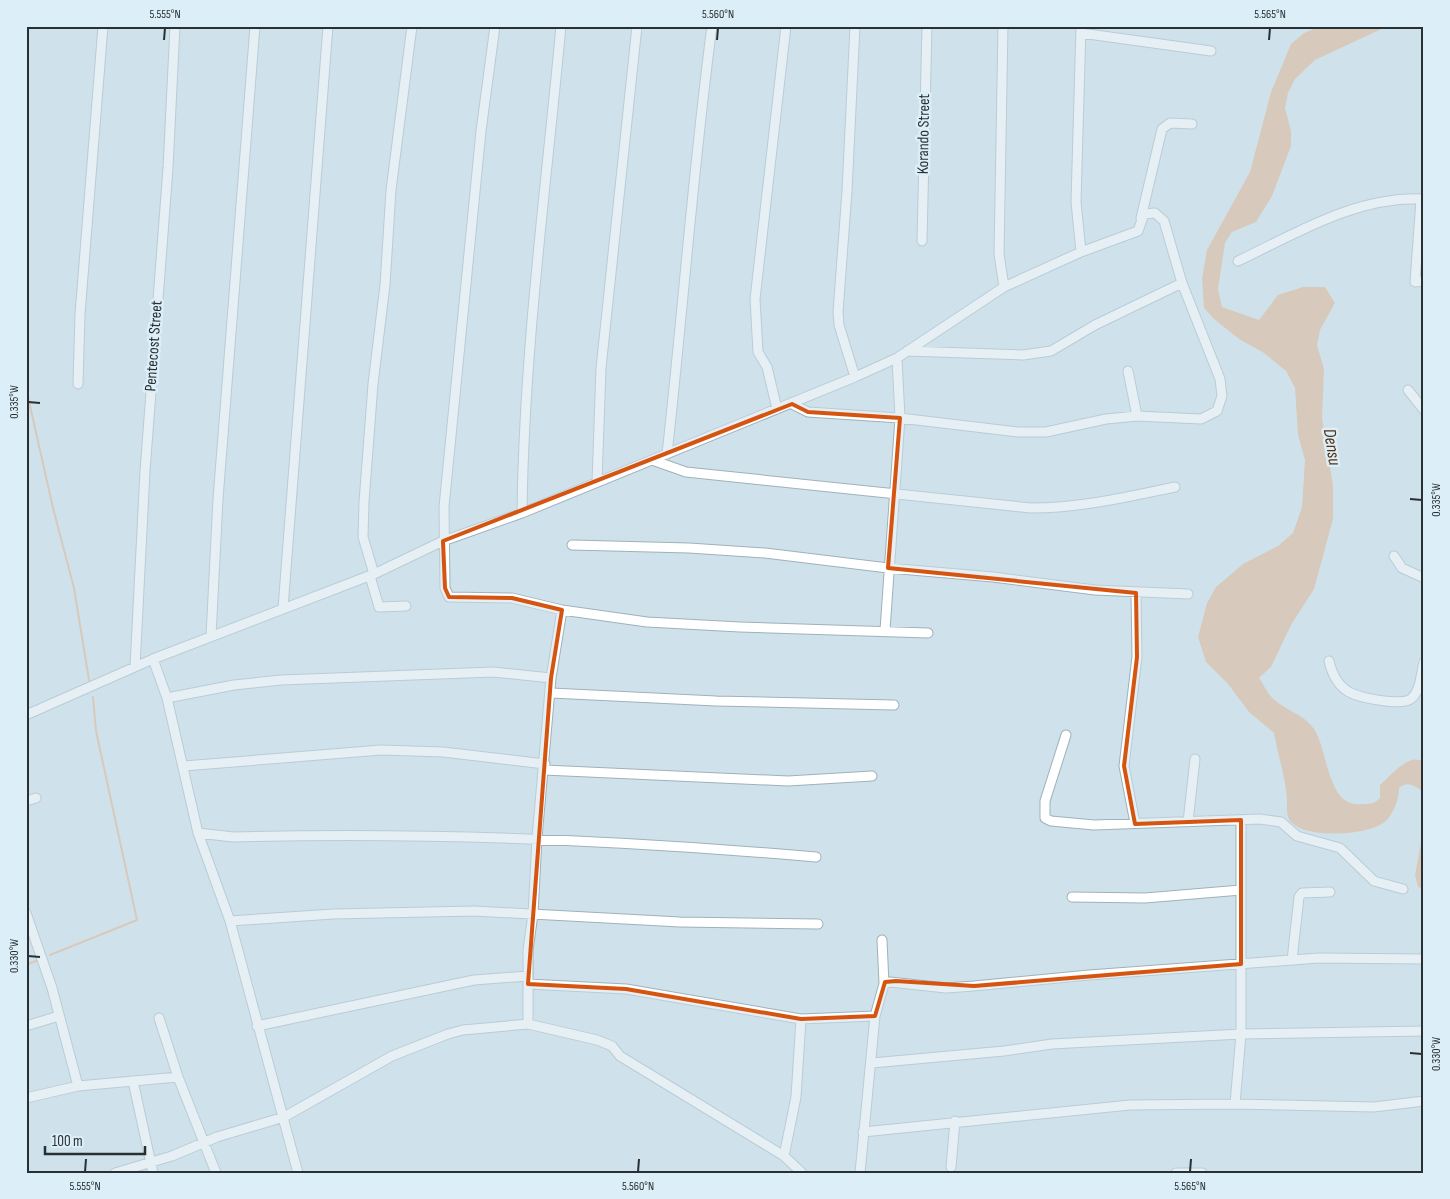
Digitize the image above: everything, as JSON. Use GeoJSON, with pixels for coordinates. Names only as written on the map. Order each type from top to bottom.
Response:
{"type":"FeatureCollection","features":[{"type":"Feature","properties":{"kind":"street"},"geometry":{"type":"LineString","coordinates":[[78,384],[80,314],[103,26]]}},
{"type":"Feature","properties":{"kind":"street","name":"Pentecost Street"},"geometry":{"type":"LineString","coordinates":[[135,667],[145,471],[168,168],[175,26]]}},
{"type":"Feature","properties":{"kind":"street"},"geometry":{"type":"LineString","coordinates":[[211,636],[218,499],[255,26]]}},
{"type":"Feature","properties":{"kind":"street"},"geometry":{"type":"LineString","coordinates":[[283,608],[328,26]]}},
{"type":"Feature","properties":{"kind":"street"},"geometry":{"type":"LineString","coordinates":[[406,606],[378,607],[363,537],[373,384],[386,286],[391,190],[412,26]]}},
{"type":"Feature","properties":{"kind":"street"},"geometry":{"type":"LineString","coordinates":[[495,26],[481,131],[445,498],[443,541],[445,588],[449,597],[512,598],[562,610],[656,622],[740,627],[886,630],[928,633]]}},
{"type":"Feature","properties":{"kind":"street"},"geometry":{"type":"LineString","coordinates":[[522,513],[522,436],[561,26]]}},
{"type":"Feature","properties":{"kind":"street"},"geometry":{"type":"LineString","coordinates":[[597,482],[601,368],[637,26]]}},
{"type":"Feature","properties":{"kind":"street"},"geometry":{"type":"LineString","coordinates":[[667,454],[679,348],[698,130],[712,26]]}},
{"type":"Feature","properties":{"kind":"street"},"geometry":{"type":"LineString","coordinates":[[777,409],[767,367],[758,352],[755,300],[786,26]]}},
{"type":"Feature","properties":{"kind":"street"},"geometry":{"type":"LineString","coordinates":[[855,26],[847,191],[838,312],[839,325],[855,377]]}},
{"type":"Feature","properties":{"kind":"street","name":"Korando Street"},"geometry":{"type":"LineString","coordinates":[[922,241],[927,26]]}},
{"type":"Feature","properties":{"kind":"street"},"geometry":{"type":"LineString","coordinates":[[1003,26],[999,254],[1004,287]]}},
{"type":"Feature","properties":{"kind":"street"},"geometry":{"type":"LineString","coordinates":[[1081,252],[1076,202],[1081,30],[1211,51]]}},
{"type":"Feature","properties":{"kind":"street"},"geometry":{"type":"LineString","coordinates":[[1138,231],[1162,129],[1170,123],[1192,124]]}},
{"type":"Feature","properties":{"kind":"street"},"geometry":{"type":"LineString","coordinates":[[1238,261],[1348,209],[1389,200],[1422,199],[1415,282],[1424,281]]}},
{"type":"Feature","properties":{"kind":"street"},"geometry":{"type":"LineString","coordinates":[[792,404],[808,412],[900,418],[1007,432],[1046,432],[1106,418],[1137,416],[1201,419],[1217,411],[1220,403],[1220,379],[1182,283],[1164,221],[1155,213],[1144,214],[1138,231]]}},
{"type":"Feature","properties":{"kind":"street"},"geometry":{"type":"LineString","coordinates":[[26,714],[153,659],[372,575],[443,541],[522,513],[855,377],[897,358],[1004,287],[1081,252],[1138,231]]}},
{"type":"Feature","properties":{"kind":"street"},"geometry":{"type":"LineString","coordinates":[[906,352],[1023,355],[1051,351],[1095,325],[1182,283]]}},
{"type":"Feature","properties":{"kind":"street"},"geometry":{"type":"LineString","coordinates":[[886,630],[888,568],[900,418],[897,358]]}},
{"type":"Feature","properties":{"kind":"street"},"geometry":{"type":"LineString","coordinates":[[1128,371],[1137,416]]}},
{"type":"Feature","properties":{"kind":"street"},"geometry":{"type":"LineString","coordinates":[[1408,390],[1424,410]]}},
{"type":"Feature","properties":{"kind":"street"},"geometry":{"type":"LineString","coordinates":[[652,460],[686,472],[1031,508],[1064,508],[1175,487]]}},
{"type":"Feature","properties":{"kind":"street"},"geometry":{"type":"LineString","coordinates":[[572,545],[669,547],[765,553],[888,568],[993,576],[1136,594],[1188,594]]}},
{"type":"Feature","properties":{"kind":"street"},"geometry":{"type":"LineString","coordinates":[[1394,556],[1402,568],[1424,578]]}},
{"type":"Feature","properties":{"kind":"street"},"geometry":{"type":"LineString","coordinates":[[1135,823],[1124,766],[1137,657],[1136,594]]}},
{"type":"Feature","properties":{"kind":"street"},"geometry":{"type":"LineString","coordinates":[[528,1024],[528,950],[533,914],[536,838],[551,678],[562,610]]}},
{"type":"Feature","properties":{"kind":"street"},"geometry":{"type":"LineString","coordinates":[[153,659],[167,698],[198,833],[230,921],[298,1173]]}},
{"type":"Feature","properties":{"kind":"street"},"geometry":{"type":"LineString","coordinates":[[1329,661],[1332,674],[1350,693],[1398,703],[1412,699],[1416,692],[1424,662]]}},
{"type":"Feature","properties":{"kind":"street"},"geometry":{"type":"LineString","coordinates":[[167,698],[281,680],[493,672],[551,678]]}},
{"type":"Feature","properties":{"kind":"street"},"geometry":{"type":"LineString","coordinates":[[550,693],[716,701],[894,704]]}},
{"type":"Feature","properties":{"kind":"street"},"geometry":{"type":"LineString","coordinates":[[1066,735],[1045,801],[1045,818],[1057,823],[1072,824],[1260,819],[1281,822],[1298,836],[1340,848],[1374,881],[1403,888]]}},
{"type":"Feature","properties":{"kind":"street"},"geometry":{"type":"LineString","coordinates":[[184,766],[381,750],[443,752],[544,767],[788,781],[872,776]]}},
{"type":"Feature","properties":{"kind":"street"},"geometry":{"type":"LineString","coordinates":[[1188,822],[1195,759]]}},
{"type":"Feature","properties":{"kind":"street"},"geometry":{"type":"LineString","coordinates":[[26,801],[36,798]]}},
{"type":"Feature","properties":{"kind":"street"},"geometry":{"type":"LineString","coordinates":[[1234,1104],[1241,1034],[1241,820]]}},
{"type":"Feature","properties":{"kind":"street"},"geometry":{"type":"LineString","coordinates":[[198,833],[232,837],[536,838],[662,844],[816,858]]}},
{"type":"Feature","properties":{"kind":"street"},"geometry":{"type":"LineString","coordinates":[[1072,897],[1145,898],[1241,890]]}},
{"type":"Feature","properties":{"kind":"street"},"geometry":{"type":"LineString","coordinates":[[1292,960],[1302,893],[1330,892]]}},
{"type":"Feature","properties":{"kind":"street"},"geometry":{"type":"LineString","coordinates":[[230,921],[428,910],[680,922],[818,924]]}},
{"type":"Feature","properties":{"kind":"street"},"geometry":{"type":"LineString","coordinates":[[26,913],[59,1016],[78,1086]]}},
{"type":"Feature","properties":{"kind":"street"},"geometry":{"type":"LineString","coordinates":[[860,1173],[864,1149],[863,1132],[872,1064],[875,1016],[884,984],[882,940]]}},
{"type":"Feature","properties":{"kind":"street"},"geometry":{"type":"LineString","coordinates":[[884,984],[896,981],[946,988],[1088,975],[1292,960],[1375,957],[1424,959]]}},
{"type":"Feature","properties":{"kind":"street"},"geometry":{"type":"LineString","coordinates":[[257,1026],[474,980],[528,980],[626,989],[801,1019],[875,1016]]}},
{"type":"Feature","properties":{"kind":"street"},"geometry":{"type":"LineString","coordinates":[[26,1026],[59,1016]]}},
{"type":"Feature","properties":{"kind":"street"},"geometry":{"type":"LineString","coordinates":[[158,1018],[178,1077],[216,1173]]}},
{"type":"Feature","properties":{"kind":"street"},"geometry":{"type":"LineString","coordinates":[[784,1156],[796,1097],[801,1019]]}},
{"type":"Feature","properties":{"kind":"street"},"geometry":{"type":"LineString","coordinates":[[115,1173],[183,1153],[244,1127],[284,1116],[392,1056],[463,1030],[528,1024],[596,1040],[612,1046],[620,1056],[784,1156],[802,1173]]}},
{"type":"Feature","properties":{"kind":"street"},"geometry":{"type":"LineString","coordinates":[[872,1064],[1004,1051],[1052,1044],[1241,1034],[1424,1031]]}},
{"type":"Feature","properties":{"kind":"street"},"geometry":{"type":"LineString","coordinates":[[26,1098],[78,1086],[178,1077]]}},
{"type":"Feature","properties":{"kind":"street"},"geometry":{"type":"LineString","coordinates":[[133,1081],[153,1173]]}},
{"type":"Feature","properties":{"kind":"street"},"geometry":{"type":"LineString","coordinates":[[863,1132],[955,1121],[1130,1105],[1234,1104],[1374,1107],[1424,1102]]}},
{"type":"Feature","properties":{"kind":"street"},"geometry":{"type":"LineString","coordinates":[[951,1167],[955,1121]]}},
{"type":"Feature","properties":{"kind":"street"},"geometry":{"type":"LineString","coordinates":[[1176,1173],[1202,1173]]}},
{"type":"Feature","properties":{"kind":"highlighted area"},"geometry":{"type":"Polygon","coordinates":[[[792,404],[808,412],[900,418],[888,568],[1136,593],[1137,657],[1124,766],[1135,824],[1241,820],[1241,964],[974,986],[885,982],[875,1016],[801,1019],[626,989],[528,984],[551,678],[562,610],[512,598],[449,597],[445,588],[443,541],[792,404]]]}},
{"type":"Feature","properties":{"kind":"shaded area"},"geometry":{"type":"Polygon","coordinates":[[[1321,26],[1388,26],[1315,60],[1295,79],[1288,93],[1285,108],[1291,131],[1291,146],[1272,196],[1256,222],[1232,232],[1225,243],[1218,289],[1222,307],[1259,320],[1278,295],[1303,287],[1325,287],[1335,303],[1320,330],[1317,345],[1324,369],[1322,418],[1333,485],[1333,519],[1314,589],[1291,625],[1271,667],[1259,678],[1273,698],[1301,716],[1314,729],[1319,738],[1335,788],[1350,803],[1367,804],[1376,801],[1380,798],[1380,785],[1400,766],[1412,760],[1424,762],[1424,797],[1422,791],[1413,786],[1408,784],[1402,786],[1399,788],[1396,805],[1387,820],[1368,829],[1340,834],[1311,832],[1300,828],[1290,821],[1287,813],[1285,784],[1274,733],[1249,712],[1228,684],[1206,662],[1198,637],[1207,603],[1216,587],[1243,564],[1278,546],[1293,533],[1302,507],[1305,460],[1298,435],[1295,388],[1286,371],[1264,353],[1239,339],[1214,319],[1204,308],[1202,279],[1207,250],[1250,172],[1271,92],[1291,44],[1304,33],[1321,26]]]}},
{"type":"Feature","properties":{"kind":"shaded area"},"geometry":{"type":"Polygon","coordinates":[[[1424,827],[1424,889],[1418,887],[1415,875],[1424,827]]]}},
{"type":"Feature","properties":{"kind":"waterway"},"geometry":{"type":"LineString","coordinates":[[26,388],[53,508],[74,588],[89,680]]}},
{"type":"Feature","properties":{"kind":"waterway"},"geometry":{"type":"LineString","coordinates":[[50,955],[137,920],[96,731],[93,697]]}},
{"type":"Feature","properties":{"kind":"waterway"},"geometry":{"type":"LineString","coordinates":[[26,965],[38,960]]}},
{"type":"Feature","properties":{"kind":"water label","name":"Densu"},"geometry":{"type":"Point","coordinates":[1332,447]}}]}
